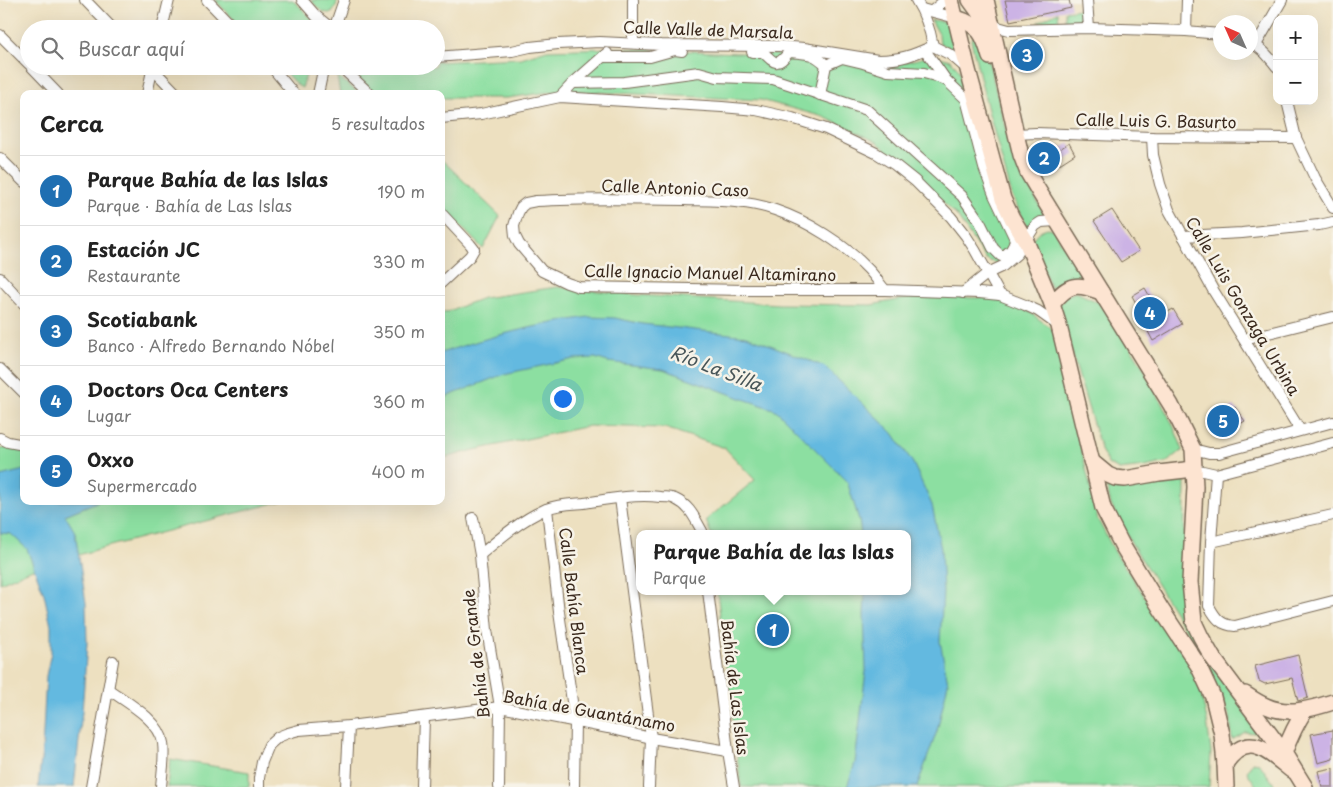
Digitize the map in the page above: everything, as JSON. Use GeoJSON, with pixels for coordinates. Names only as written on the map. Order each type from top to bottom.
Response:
{"type":"FeatureCollection","features":[{"type":"Feature","properties":{"kind":"main road"},"geometry":{"type":"LineString","coordinates":[[951,0],[968,70],[1004,199],[1012,218],[1026,241],[1059,326],[1102,508],[1122,546],[1198,665],[1211,692],[1222,734],[1226,787]]}},
{"type":"Feature","properties":{"kind":"main road"},"geometry":{"type":"LineString","coordinates":[[970,0],[981,15],[992,24]]}},
{"type":"Feature","properties":{"kind":"main road"},"geometry":{"type":"LineString","coordinates":[[986,0],[1021,155],[1028,173],[1171,405],[1193,448],[1195,486],[1190,582],[1194,622],[1200,637],[1213,658],[1284,753],[1301,782]]}},
{"type":"Feature","properties":{"kind":"main road"},"geometry":{"type":"LineString","coordinates":[[956,18],[971,24],[982,34],[998,82],[1007,94]]}},
{"type":"Feature","properties":{"kind":"main road"},"geometry":{"type":"LineString","coordinates":[[1052,304],[1064,290],[1072,286],[1101,292]]}},
{"type":"Feature","properties":{"kind":"main road"},"geometry":{"type":"LineString","coordinates":[[1091,461],[1108,475],[1124,479],[1194,469]]}},
{"type":"Feature","properties":{"kind":"main road"},"geometry":{"type":"LineString","coordinates":[[1238,689],[1266,706],[1284,711],[1305,710],[1333,702]]}},
{"type":"Feature","properties":{"kind":"main road"},"geometry":{"type":"LineString","coordinates":[[1284,753],[1290,735],[1305,710]]}},
{"type":"Feature","properties":{"kind":"main road"},"geometry":{"type":"LineString","coordinates":[[1225,764],[1234,753],[1244,747],[1253,746],[1261,748],[1301,782]]}},
{"type":"Feature","properties":{"kind":"street"},"geometry":{"type":"LineString","coordinates":[[85,0],[104,20]]}},
{"type":"Feature","properties":{"kind":"street"},"geometry":{"type":"LineString","coordinates":[[164,20],[169,0]]}},
{"type":"Feature","properties":{"kind":"street"},"geometry":{"type":"LineString","coordinates":[[207,0],[226,20]]}},
{"type":"Feature","properties":{"kind":"street"},"geometry":{"type":"LineString","coordinates":[[302,0],[321,20]]}},
{"type":"Feature","properties":{"kind":"street"},"geometry":{"type":"LineString","coordinates":[[336,20],[344,0]]}},
{"type":"Feature","properties":{"kind":"street"},"geometry":{"type":"LineString","coordinates":[[632,43],[633,0]]}},
{"type":"Feature","properties":{"kind":"street"},"geometry":{"type":"LineString","coordinates":[[923,7],[945,0]]}},
{"type":"Feature","properties":{"kind":"street"},"geometry":{"type":"LineString","coordinates":[[1087,0],[1088,28]]}},
{"type":"Feature","properties":{"kind":"street"},"geometry":{"type":"LineString","coordinates":[[1186,31],[1187,0]]}},
{"type":"Feature","properties":{"kind":"street"},"geometry":{"type":"LineString","coordinates":[[1258,36],[1282,0]]}},
{"type":"Feature","properties":{"kind":"street"},"geometry":{"type":"LineString","coordinates":[[923,7],[956,18]]}},
{"type":"Feature","properties":{"kind":"street"},"geometry":{"type":"LineString","coordinates":[[573,83],[624,82],[699,72],[717,77],[773,79],[867,110],[962,196],[980,222],[997,254],[1005,255],[1012,249],[1016,239],[994,196],[984,168],[966,99],[946,80],[929,48],[930,31],[923,7]]}},
{"type":"Feature","properties":{"kind":"street"},"geometry":{"type":"LineString","coordinates":[[992,24],[1009,30],[1088,28],[1213,33]]}},
{"type":"Feature","properties":{"kind":"street"},"geometry":{"type":"LineString","coordinates":[[0,35],[20,55]]}},
{"type":"Feature","properties":{"kind":"street"},"geometry":{"type":"LineString","coordinates":[[560,97],[617,43]]}},
{"type":"Feature","properties":{"kind":"street","name":"Calle Valle de Marsala"},"geometry":{"type":"LineString","coordinates":[[445,56],[512,51],[558,44],[632,43],[779,46],[884,60],[901,59],[929,48]]}},
{"type":"Feature","properties":{"kind":"street"},"geometry":{"type":"LineString","coordinates":[[929,48],[951,55],[968,70]]}},
{"type":"Feature","properties":{"kind":"street"},"geometry":{"type":"LineString","coordinates":[[1258,48],[1273,62]]}},
{"type":"Feature","properties":{"kind":"street"},"geometry":{"type":"LineString","coordinates":[[603,57],[650,57],[675,50],[763,52],[770,60],[779,62],[789,52],[814,55],[826,65]]}},
{"type":"Feature","properties":{"kind":"street"},"geometry":{"type":"LineString","coordinates":[[826,65],[842,58],[888,71],[924,73],[946,80]]}},
{"type":"Feature","properties":{"kind":"street"},"geometry":{"type":"LineString","coordinates":[[820,95],[826,65]]}},
{"type":"Feature","properties":{"kind":"street"},"geometry":{"type":"LineString","coordinates":[[40,75],[54,90]]}},
{"type":"Feature","properties":{"kind":"street"},"geometry":{"type":"LineString","coordinates":[[148,90],[151,75]]}},
{"type":"Feature","properties":{"kind":"street"},"geometry":{"type":"LineString","coordinates":[[159,75],[173,90]]}},
{"type":"Feature","properties":{"kind":"street"},"geometry":{"type":"LineString","coordinates":[[279,75],[292,90]]}},
{"type":"Feature","properties":{"kind":"street"},"geometry":{"type":"LineString","coordinates":[[320,90],[323,75]]}},
{"type":"Feature","properties":{"kind":"street"},"geometry":{"type":"LineString","coordinates":[[350,75],[366,90]]}},
{"type":"Feature","properties":{"kind":"street"},"geometry":{"type":"LineString","coordinates":[[445,118],[481,114],[560,97],[756,110],[792,118],[852,140],[895,165],[915,181],[951,217],[966,236],[1000,295]]}},
{"type":"Feature","properties":{"kind":"street"},"geometry":{"type":"LineString","coordinates":[[1288,105],[1296,138],[1315,178],[1333,208]]}},
{"type":"Feature","properties":{"kind":"street","name":"Calle Luis G. Basurto"},"geometry":{"type":"LineString","coordinates":[[1016,134],[1296,138]]}},
{"type":"Feature","properties":{"kind":"street","name":"Calle Luis Gonzaga Urbina"},"geometry":{"type":"LineString","coordinates":[[1152,137],[1153,155],[1169,210],[1212,290],[1300,430]]}},
{"type":"Feature","properties":{"kind":"street"},"geometry":{"type":"LineString","coordinates":[[0,158],[20,178]]}},
{"type":"Feature","properties":{"kind":"street","name":"Calle Antonio Caso"},"geometry":{"type":"LineString","coordinates":[[526,203],[546,200],[636,199],[731,202],[774,209],[832,238],[869,269],[885,290]]}},
{"type":"Feature","properties":{"kind":"street","name":"Calle Ignacio Manuel Altamirano"},"geometry":{"type":"LineString","coordinates":[[526,203],[521,207],[515,220],[514,236],[519,244],[542,271],[580,287],[885,290],[1000,295],[1025,304],[1059,326]]}},
{"type":"Feature","properties":{"kind":"street"},"geometry":{"type":"LineString","coordinates":[[445,218],[474,250],[445,279]]}},
{"type":"Feature","properties":{"kind":"street"},"geometry":{"type":"LineString","coordinates":[[986,269],[1003,266],[1017,254],[1031,231],[1041,222],[1056,221]]}},
{"type":"Feature","properties":{"kind":"street"},"geometry":{"type":"LineString","coordinates":[[1183,236],[1242,233],[1333,222]]}},
{"type":"Feature","properties":{"kind":"street"},"geometry":{"type":"LineString","coordinates":[[963,292],[986,269],[997,254]]}},
{"type":"Feature","properties":{"kind":"street"},"geometry":{"type":"LineString","coordinates":[[0,278],[20,300]]}},
{"type":"Feature","properties":{"kind":"street"},"geometry":{"type":"LineString","coordinates":[[1244,339],[1333,316]]}},
{"type":"Feature","properties":{"kind":"street"},"geometry":{"type":"LineString","coordinates":[[0,369],[20,389]]}},
{"type":"Feature","properties":{"kind":"street"},"geometry":{"type":"LineString","coordinates":[[1193,448],[1209,453],[1220,453],[1333,422]]}},
{"type":"Feature","properties":{"kind":"street"},"geometry":{"type":"LineString","coordinates":[[0,438],[20,444]]}},
{"type":"Feature","properties":{"kind":"street"},"geometry":{"type":"LineString","coordinates":[[1194,469],[1216,474],[1333,443]]}},
{"type":"Feature","properties":{"kind":"street"},"geometry":{"type":"LineString","coordinates":[[1216,474],[1209,606],[1214,615],[1227,625],[1235,626],[1333,601]]}},
{"type":"Feature","properties":{"kind":"street"},"geometry":{"type":"LineString","coordinates":[[480,555],[502,536],[547,509],[563,505],[620,498],[648,495],[674,498],[691,510],[701,530]]}},
{"type":"Feature","properties":{"kind":"street"},"geometry":{"type":"LineString","coordinates":[[620,498],[651,738],[649,787]]}},
{"type":"Feature","properties":{"kind":"street","name":"Calle Bahía Blanca"},"geometry":{"type":"LineString","coordinates":[[547,509],[559,612],[575,722],[574,787]]}},
{"type":"Feature","properties":{"kind":"street"},"geometry":{"type":"LineString","coordinates":[[1211,542],[1333,515]]}},
{"type":"Feature","properties":{"kind":"street","name":"Bahía de Grande"},"geometry":{"type":"LineString","coordinates":[[473,518],[480,555],[487,630],[500,707],[499,787]]}},
{"type":"Feature","properties":{"kind":"street","name":"Bahía de Las Islas"},"geometry":{"type":"LineString","coordinates":[[708,595],[734,787]]}},
{"type":"Feature","properties":{"kind":"street"},"geometry":{"type":"LineString","coordinates":[[91,787],[113,661]]}},
{"type":"Feature","properties":{"kind":"street"},"geometry":{"type":"LineString","coordinates":[[108,689],[150,720],[160,731],[164,756],[161,787]]}},
{"type":"Feature","properties":{"kind":"street","name":"Bahía de Guantánamo"},"geometry":{"type":"LineString","coordinates":[[259,787],[262,762],[268,745],[278,737],[288,733],[299,730],[349,726],[500,707],[651,738],[728,751]]}},
{"type":"Feature","properties":{"kind":"street"},"geometry":{"type":"LineString","coordinates":[[422,787],[424,717]]}},
{"type":"Feature","properties":{"kind":"street"},"geometry":{"type":"LineString","coordinates":[[346,787],[349,726]]}},
{"type":"Feature","properties":{"kind":"green space"},"geometry":{"type":"Polygon","coordinates":[[[215,0],[293,0],[313,20],[234,20],[215,0]]]}},
{"type":"Feature","properties":{"kind":"green space"},"geometry":{"type":"Polygon","coordinates":[[[311,0],[338,0],[332,13],[328,13],[320,9],[311,0]]]}},
{"type":"Feature","properties":{"kind":"green space"},"geometry":{"type":"Polygon","coordinates":[[[1081,9],[1080,19],[1065,21],[1065,11],[1081,9]]]}},
{"type":"Feature","properties":{"kind":"green space"},"geometry":{"type":"Polygon","coordinates":[[[1058,12],[1059,22],[1038,22],[1058,12]]]}},
{"type":"Feature","properties":{"kind":"green space"},"geometry":{"type":"Polygon","coordinates":[[[931,20],[951,22],[960,59],[953,49],[940,43],[939,34],[931,20]]]}},
{"type":"Feature","properties":{"kind":"green space"},"geometry":{"type":"Polygon","coordinates":[[[977,36],[983,38],[1007,135],[1021,171],[1045,216],[1027,226],[1012,196],[988,110],[971,40],[977,36]]]}},
{"type":"Feature","properties":{"kind":"green space"},"geometry":{"type":"Polygon","coordinates":[[[613,48],[789,55],[878,66],[930,56],[950,60],[958,68],[964,81],[1015,240],[1011,251],[1005,260],[1001,262],[991,262],[985,258],[957,216],[926,185],[877,142],[824,117],[761,100],[574,91],[507,98],[445,98],[445,90],[371,90],[355,75],[445,75],[445,62],[521,58],[547,50],[613,48]]]}},
{"type":"Feature","properties":{"kind":"green space"},"geometry":{"type":"Polygon","coordinates":[[[288,75],[306,75],[302,88],[288,75]]]}},
{"type":"Feature","properties":{"kind":"green space"},"geometry":{"type":"Polygon","coordinates":[[[337,76],[355,90],[339,90],[337,76]]]}},
{"type":"Feature","properties":{"kind":"green space"},"geometry":{"type":"Polygon","coordinates":[[[445,163],[500,216],[483,249],[445,210],[445,163]]]}},
{"type":"Feature","properties":{"kind":"green space"},"geometry":{"type":"Polygon","coordinates":[[[1048,228],[1053,229],[1086,280],[1068,281],[1051,288],[1031,241],[1038,233],[1048,228]]]}},
{"type":"Feature","properties":{"kind":"green space"},"geometry":{"type":"Polygon","coordinates":[[[557,287],[637,295],[779,304],[871,305],[914,297],[992,298],[1011,303],[1031,313],[1048,326],[1055,336],[1098,520],[1115,552],[1188,661],[1200,688],[1211,752],[1209,787],[741,787],[717,595],[911,595],[911,530],[710,530],[706,520],[755,480],[725,448],[665,428],[589,426],[445,458],[445,312],[483,298],[557,287]]]}},
{"type":"Feature","properties":{"kind":"green space"},"geometry":{"type":"Polygon","coordinates":[[[1076,292],[1104,305],[1143,367],[1173,425],[1183,450],[1167,462],[1119,470],[1108,464],[1101,450],[1058,307],[1065,296],[1076,292]]]}},
{"type":"Feature","properties":{"kind":"green space"},"geometry":{"type":"Polygon","coordinates":[[[20,446],[20,505],[267,505],[37,567],[0,583],[0,449],[20,446]]]}},
{"type":"Feature","properties":{"kind":"green space"},"geometry":{"type":"Polygon","coordinates":[[[1185,478],[1184,600],[1192,632],[1266,734],[1245,732],[1232,740],[1230,717],[1213,678],[1132,544],[1111,505],[1105,481],[1185,478]]]}},
{"type":"Feature","properties":{"kind":"green space"},"geometry":{"type":"Polygon","coordinates":[[[170,759],[249,772],[249,787],[167,787],[170,759]]]}},
{"type":"Feature","properties":{"kind":"green space"},"geometry":{"type":"Polygon","coordinates":[[[1252,762],[1259,763],[1276,787],[1257,787],[1247,772],[1252,762]]]}},
{"type":"Feature","properties":{"kind":"water","name":"Río La Silla"},"geometry":{"type":"Polygon","coordinates":[[[589,317],[615,318],[643,324],[747,336],[825,367],[893,433],[913,463],[932,505],[941,549],[943,592],[940,641],[948,683],[937,731],[917,787],[847,787],[855,763],[866,670],[865,595],[911,595],[911,530],[860,530],[847,481],[776,410],[663,369],[608,362],[595,358],[574,359],[504,374],[445,397],[445,352],[515,331],[589,317]]]}},
{"type":"Feature","properties":{"kind":"water"},"geometry":{"type":"Polygon","coordinates":[[[20,471],[20,505],[89,505],[65,515],[75,532],[86,603],[87,643],[74,787],[38,787],[46,676],[51,652],[51,626],[44,594],[27,549],[11,534],[0,533],[0,476],[20,471]]]}},
{"type":"Feature","properties":{"kind":"building"},"geometry":{"type":"Polygon","coordinates":[[[1005,0],[1069,0],[1071,8],[1010,21],[1005,0]]]}},
{"type":"Feature","properties":{"kind":"building"},"geometry":{"type":"Polygon","coordinates":[[[1069,143],[1075,154],[1044,174],[1033,157],[1039,153],[1043,160],[1069,143]]]}},
{"type":"Feature","properties":{"kind":"building"},"geometry":{"type":"Polygon","coordinates":[[[1112,210],[1139,251],[1121,262],[1094,221],[1112,210]]]}},
{"type":"Feature","properties":{"kind":"building"},"geometry":{"type":"Polygon","coordinates":[[[1145,288],[1161,316],[1173,309],[1182,324],[1153,341],[1145,326],[1148,324],[1132,296],[1145,288]]]}},
{"type":"Feature","properties":{"kind":"building"},"geometry":{"type":"Polygon","coordinates":[[[1234,406],[1245,421],[1226,433],[1218,431],[1212,420],[1234,406]]]}},
{"type":"Feature","properties":{"kind":"building"},"geometry":{"type":"Polygon","coordinates":[[[1298,655],[1308,698],[1298,701],[1292,678],[1265,684],[1259,681],[1255,666],[1298,655]]]}},
{"type":"Feature","properties":{"kind":"building"},"geometry":{"type":"Polygon","coordinates":[[[1333,730],[1333,759],[1318,763],[1311,734],[1333,730]]]}},
{"type":"Feature","properties":{"kind":"building"},"geometry":{"type":"Polygon","coordinates":[[[1333,768],[1333,787],[1322,787],[1318,771],[1333,768]]]}},
{"type":"Feature","properties":{"kind":"place","name":"Scotiabank"},"geometry":{"type":"Point","coordinates":[1027,55]}},
{"type":"Feature","properties":{"kind":"place","name":"Estación JC"},"geometry":{"type":"Point","coordinates":[1044,158]}},
{"type":"Feature","properties":{"kind":"place","name":"Doctors Oca Centers"},"geometry":{"type":"Point","coordinates":[1150,313]}},
{"type":"Feature","properties":{"kind":"place","name":"Oxxo"},"geometry":{"type":"Point","coordinates":[1223,421]}},
{"type":"Feature","properties":{"kind":"place","name":"Parque Bahía de las Islas"},"geometry":{"type":"Point","coordinates":[773,630]}}]}
